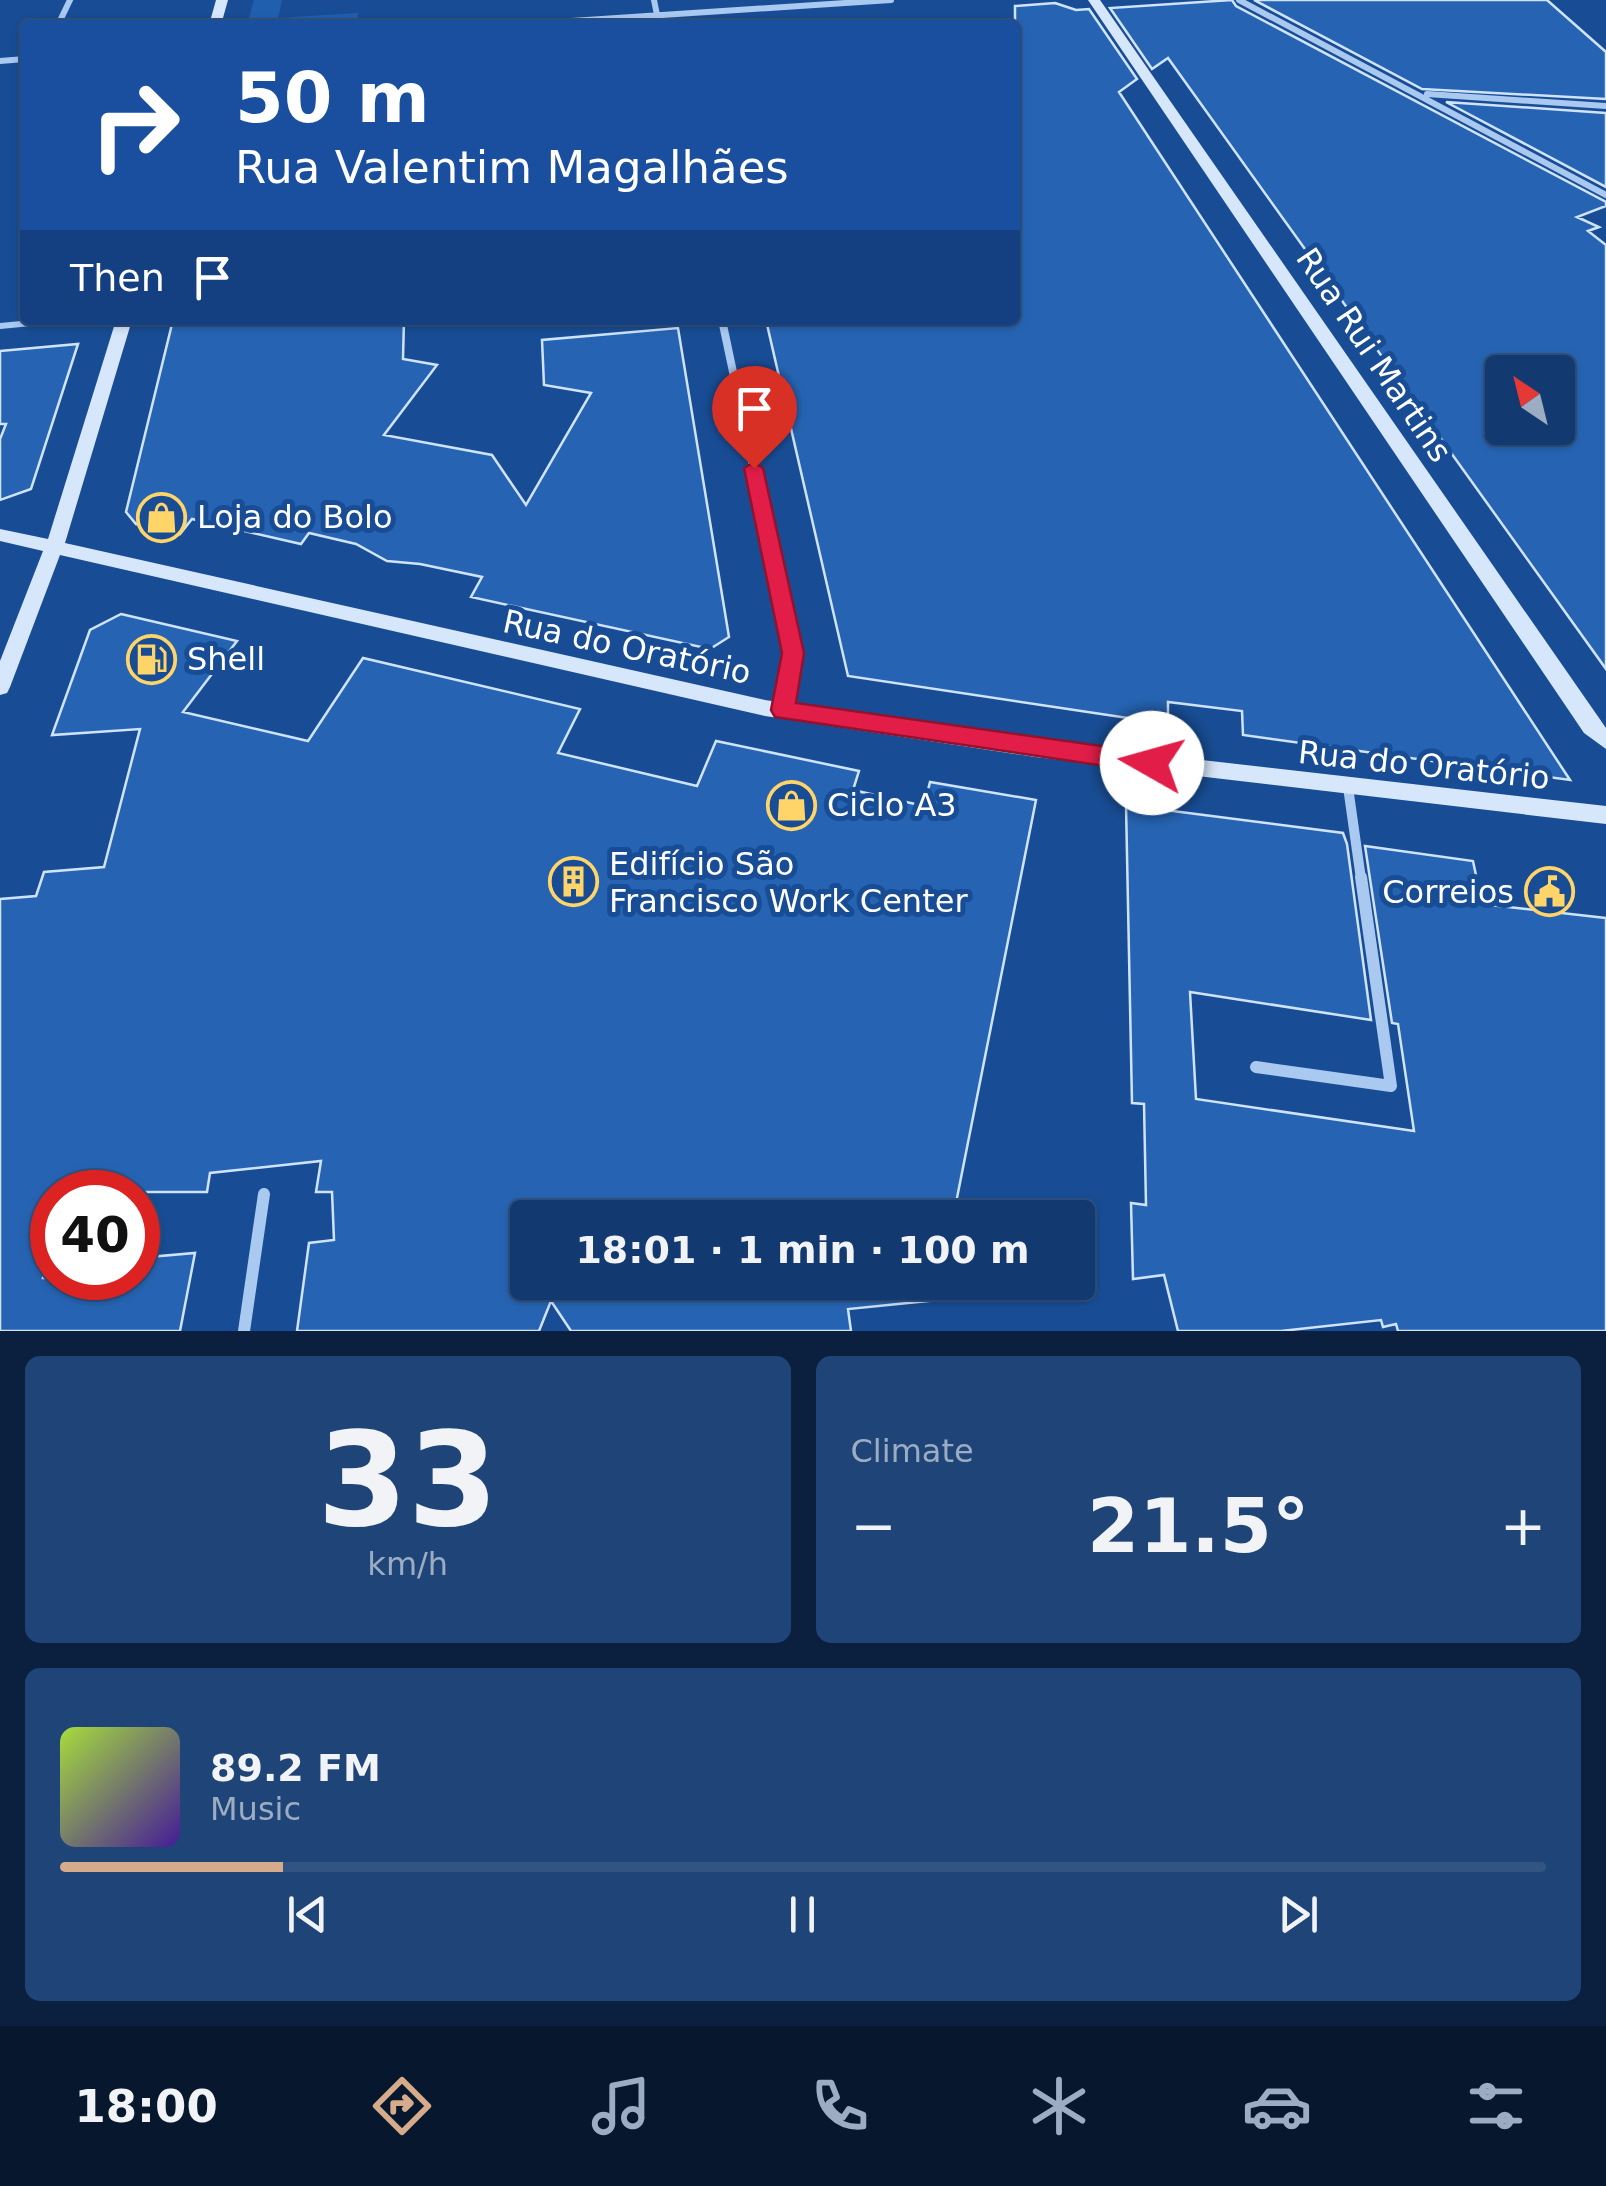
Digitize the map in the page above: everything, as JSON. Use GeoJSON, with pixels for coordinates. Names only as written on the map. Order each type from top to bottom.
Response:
{"type":"FeatureCollection","features":[{"type":"Feature","properties":{"kind":"main road","name":"Rua Rui Martins"},"geometry":{"type":"LineString","coordinates":[[1094,0],[1591,728],[1606,742]]}},
{"type":"Feature","properties":{"kind":"main road"},"geometry":{"type":"LineString","coordinates":[[0,688],[54,548],[122,325]]}},
{"type":"Feature","properties":{"kind":"main road","name":"Rua do Oratório"},"geometry":{"type":"LineString","coordinates":[[0,536],[637,681],[783,710],[1035,749],[1606,815]]}},
{"type":"Feature","properties":{"kind":"street"},"geometry":{"type":"LineString","coordinates":[[654,0],[658,20]]}},
{"type":"Feature","properties":{"kind":"street"},"geometry":{"type":"LineString","coordinates":[[583,20],[891,0]]}},
{"type":"Feature","properties":{"kind":"street"},"geometry":{"type":"LineString","coordinates":[[1239,0],[1606,195]]}},
{"type":"Feature","properties":{"kind":"street"},"geometry":{"type":"LineString","coordinates":[[1421,94],[1606,106]]}},
{"type":"Feature","properties":{"kind":"street"},"geometry":{"type":"LineString","coordinates":[[723,325],[793,653],[783,710]]}},
{"type":"Feature","properties":{"kind":"street"},"geometry":{"type":"LineString","coordinates":[[1256,1067],[1391,1086],[1348,787]]}},
{"type":"Feature","properties":{"kind":"street"},"geometry":{"type":"LineString","coordinates":[[244,1331],[264,1194]]}},
{"type":"Feature","properties":{"kind":"shaded area"},"geometry":{"type":"Polygon","coordinates":[[[254,0],[282,0],[278,18],[358,13],[357,20],[248,20],[254,0]]]}},
{"type":"Feature","properties":{"kind":"building"},"geometry":{"type":"Polygon","coordinates":[[[1232,0],[1236,6],[1606,202],[1606,206],[1577,217],[1599,227],[1588,231],[1606,245],[1606,669],[1168,58],[1152,69],[1110,8],[1232,0]]]}},
{"type":"Feature","properties":{"kind":"building"},"geometry":{"type":"Polygon","coordinates":[[[1254,0],[1547,0],[1606,52],[1606,99],[1422,89],[1254,0]]]}},
{"type":"Feature","properties":{"kind":"building"},"geometry":{"type":"Polygon","coordinates":[[[1055,3],[1076,10],[1089,9],[1137,79],[1119,92],[1570,780],[1243,735],[1242,711],[1168,702],[1168,724],[848,676],[767,325],[1020,325],[1020,20],[1015,20],[1015,6],[1055,3]]]}},
{"type":"Feature","properties":{"kind":"building"},"geometry":{"type":"Polygon","coordinates":[[[1446,102],[1606,113],[1606,187],[1446,102]]]}},
{"type":"Feature","properties":{"kind":"building"},"geometry":{"type":"Polygon","coordinates":[[[172,325],[404,325],[403,359],[437,365],[384,435],[492,455],[526,505],[591,393],[544,385],[542,340],[678,328],[729,637],[710,649],[471,597],[482,577],[387,561],[356,544],[309,533],[301,544],[192,519],[180,534],[136,524],[126,512],[172,325]]]}},
{"type":"Feature","properties":{"kind":"building"},"geometry":{"type":"Polygon","coordinates":[[[78,344],[31,489],[0,500],[0,439],[6,424],[0,424],[0,351],[78,344]]]}},
{"type":"Feature","properties":{"kind":"building"},"geometry":{"type":"Polygon","coordinates":[[[121,614],[237,641],[183,712],[308,741],[363,658],[580,709],[558,753],[697,786],[716,741],[859,771],[853,790],[924,806],[930,782],[1036,800],[957,1200],[510,1200],[510,1300],[937,1300],[848,1309],[851,1331],[571,1331],[551,1301],[539,1331],[297,1331],[309,1243],[334,1240],[332,1192],[316,1192],[321,1161],[210,1173],[207,1192],[160,1192],[160,1170],[30,1170],[30,1300],[160,1300],[160,1256],[195,1253],[180,1331],[0,1331],[0,899],[36,896],[44,872],[104,867],[140,729],[52,735],[90,630],[121,614]]]}},
{"type":"Feature","properties":{"kind":"building"},"geometry":{"type":"Polygon","coordinates":[[[1126,805],[1343,833],[1347,844],[1371,1020],[1190,992],[1196,1099],[1414,1131],[1398,1024],[1392,1023],[1365,846],[1473,861],[1482,904],[1606,918],[1606,1331],[1398,1331],[1396,1324],[1383,1327],[1381,1320],[1281,1331],[1178,1331],[1164,1275],[1133,1279],[1131,1203],[1146,1205],[1144,1104],[1132,1103],[1126,805]]]}},
{"type":"Feature","properties":{"kind":"place","name":"Loja do Bolo"},"geometry":{"type":"Point","coordinates":[162,517]}},
{"type":"Feature","properties":{"kind":"place","name":"Shell"},"geometry":{"type":"Point","coordinates":[152,659]}},
{"type":"Feature","properties":{"kind":"place","name":"Ciclo A3"},"geometry":{"type":"Point","coordinates":[792,805]}},
{"type":"Feature","properties":{"kind":"place","name":"Edifício São Francisco Work Center"},"geometry":{"type":"Point","coordinates":[574,882]}},
{"type":"Feature","properties":{"kind":"place","name":"Correios"},"geometry":{"type":"Point","coordinates":[1549,892]}},
{"type":"Feature","properties":{"kind":"route"},"geometry":{"type":"LineString","coordinates":[[754,468],[793,653],[783,710],[1152,763]]}}]}
